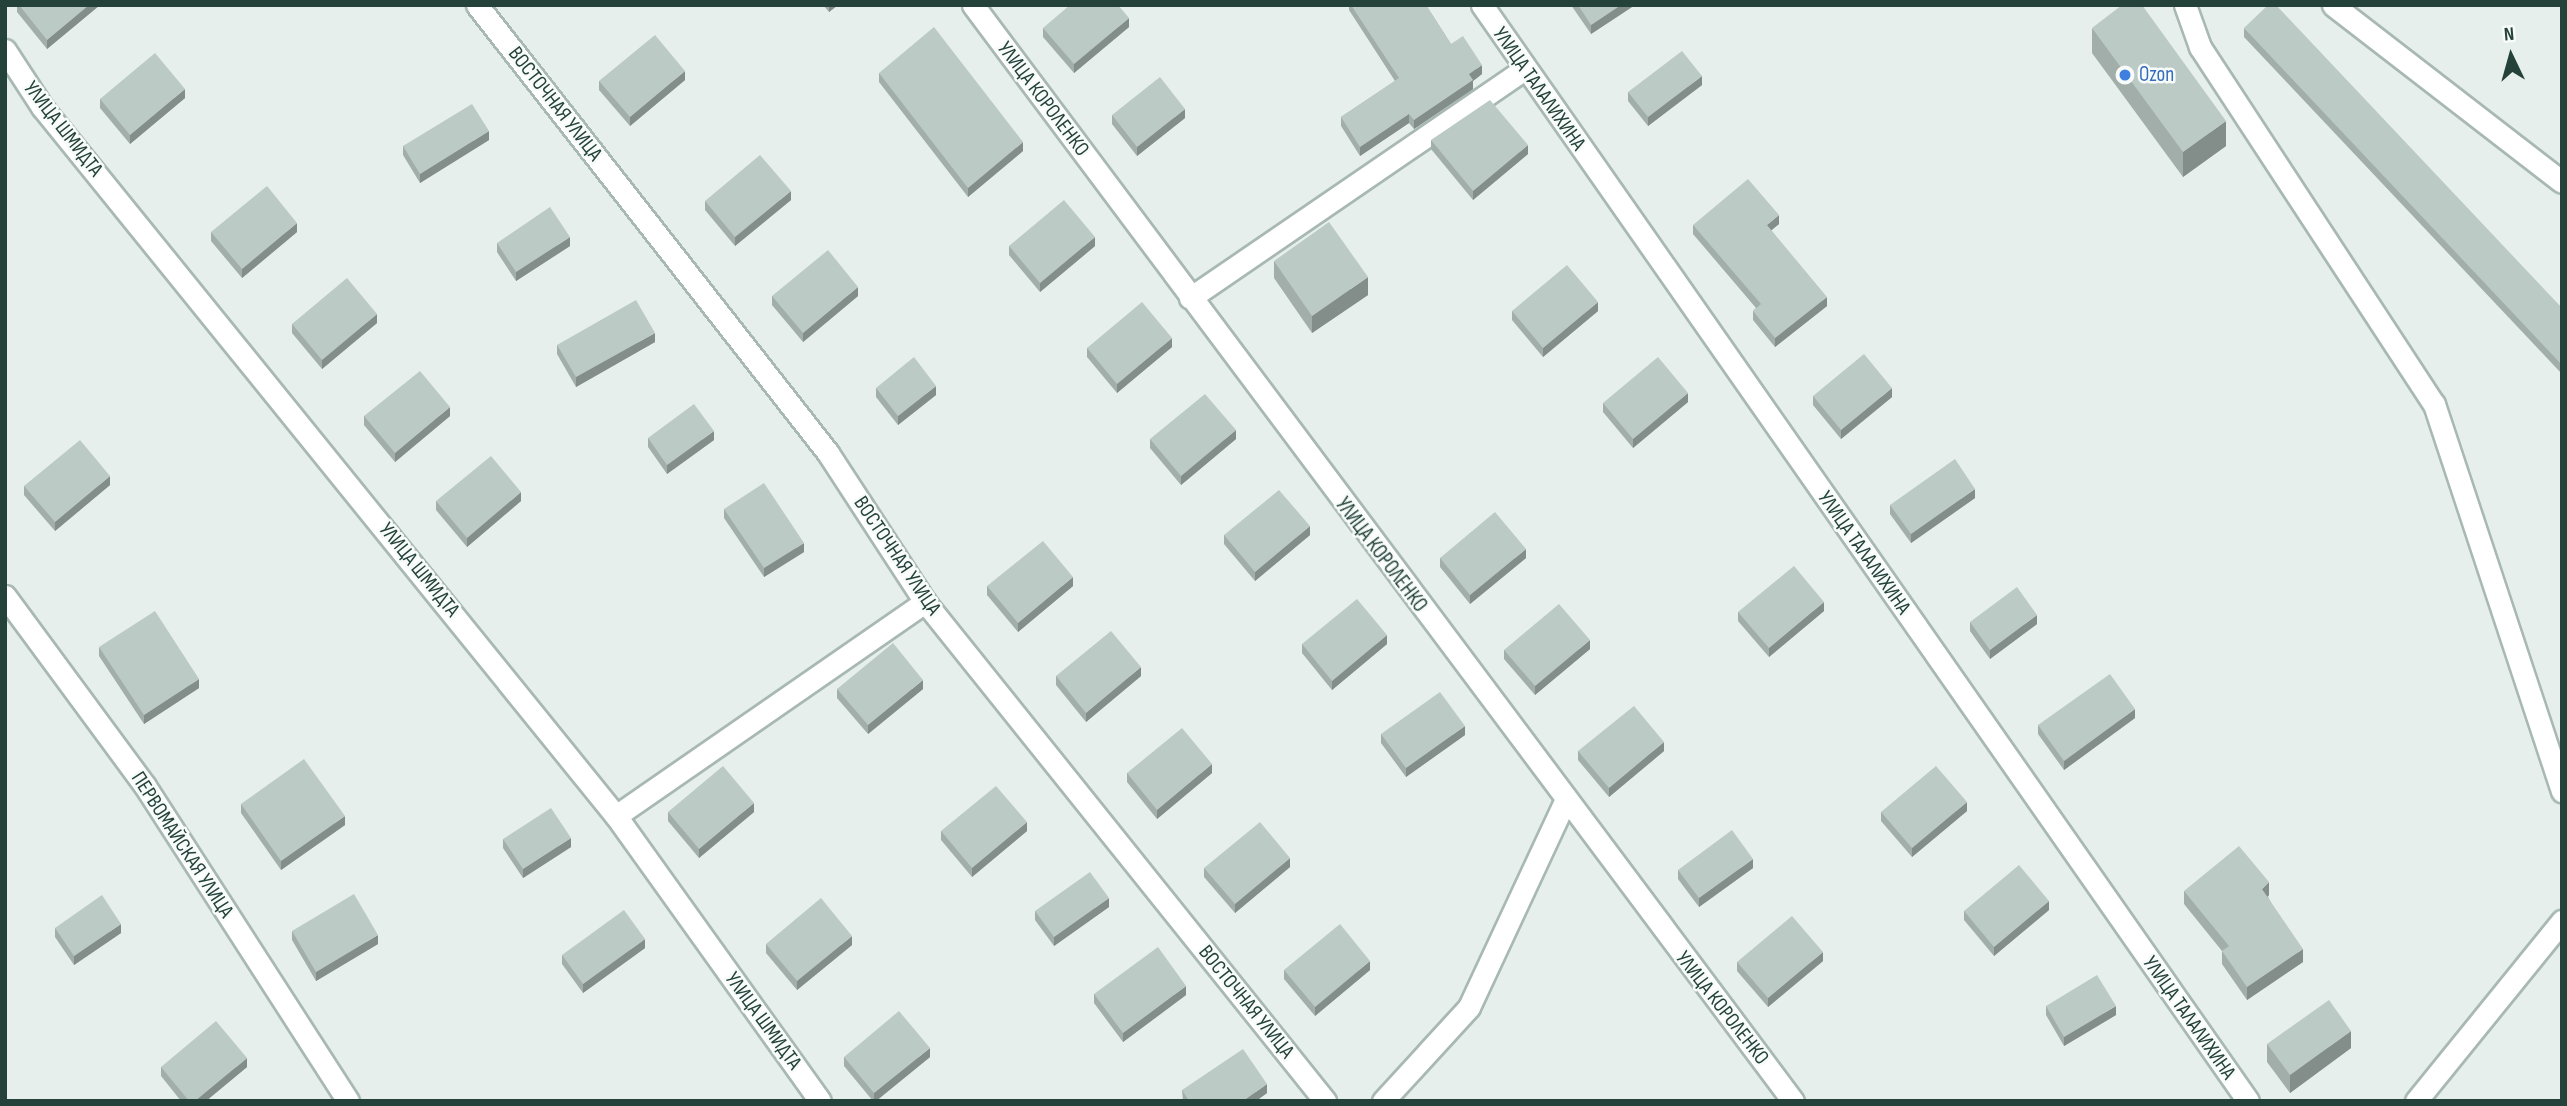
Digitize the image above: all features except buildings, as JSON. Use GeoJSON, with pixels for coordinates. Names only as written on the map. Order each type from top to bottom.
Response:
{"type":"FeatureCollection","features":[{"type":"Feature","properties":{"kind":"street","name":"ВОСТОЧНАЯ УЛИЦА"},"geometry":{"type":"LineString","coordinates":[[477,5],[828,453],[925,602],[1325,1101]]}},
{"type":"Feature","properties":{"kind":"street","name":"УЛИЦА КОРОЛЕНКО"},"geometry":{"type":"LineString","coordinates":[[973,5],[1564,803],[1793,1101]]}},
{"type":"Feature","properties":{"kind":"street","name":"УЛИЦА ТАЛАЛИХИНА"},"geometry":{"type":"LineString","coordinates":[[1482,5],[2248,1101]]}},
{"type":"Feature","properties":{"kind":"street"},"geometry":{"type":"LineString","coordinates":[[2185,5],[2200,47],[2434,404],[2562,791]]}},
{"type":"Feature","properties":{"kind":"street"},"geometry":{"type":"LineString","coordinates":[[2333,5],[2562,183]]}},
{"type":"Feature","properties":{"kind":"street","name":"УЛИЦА ШМИДТА"},"geometry":{"type":"LineString","coordinates":[[5,50],[43,107],[616,816],[820,1101]]}},
{"type":"Feature","properties":{"kind":"street"},"geometry":{"type":"LineString","coordinates":[[1190,298],[1525,69]]}},
{"type":"Feature","properties":{"kind":"street","name":"ПЕРВОМАЙСКАЯ УЛИЦА"},"geometry":{"type":"LineString","coordinates":[[5,596],[145,786],[348,1101]]}},
{"type":"Feature","properties":{"kind":"street"},"geometry":{"type":"LineString","coordinates":[[616,816],[925,602]]}},
{"type":"Feature","properties":{"kind":"street"},"geometry":{"type":"LineString","coordinates":[[1382,1101],[1469,1007],[1564,803]]}},
{"type":"Feature","properties":{"kind":"street"},"geometry":{"type":"LineString","coordinates":[[2416,1101],[2562,921]]}},
{"type":"Feature","properties":{"kind":"place","name":"Ozon"},"geometry":{"type":"Point","coordinates":[2125,75]}}]}
